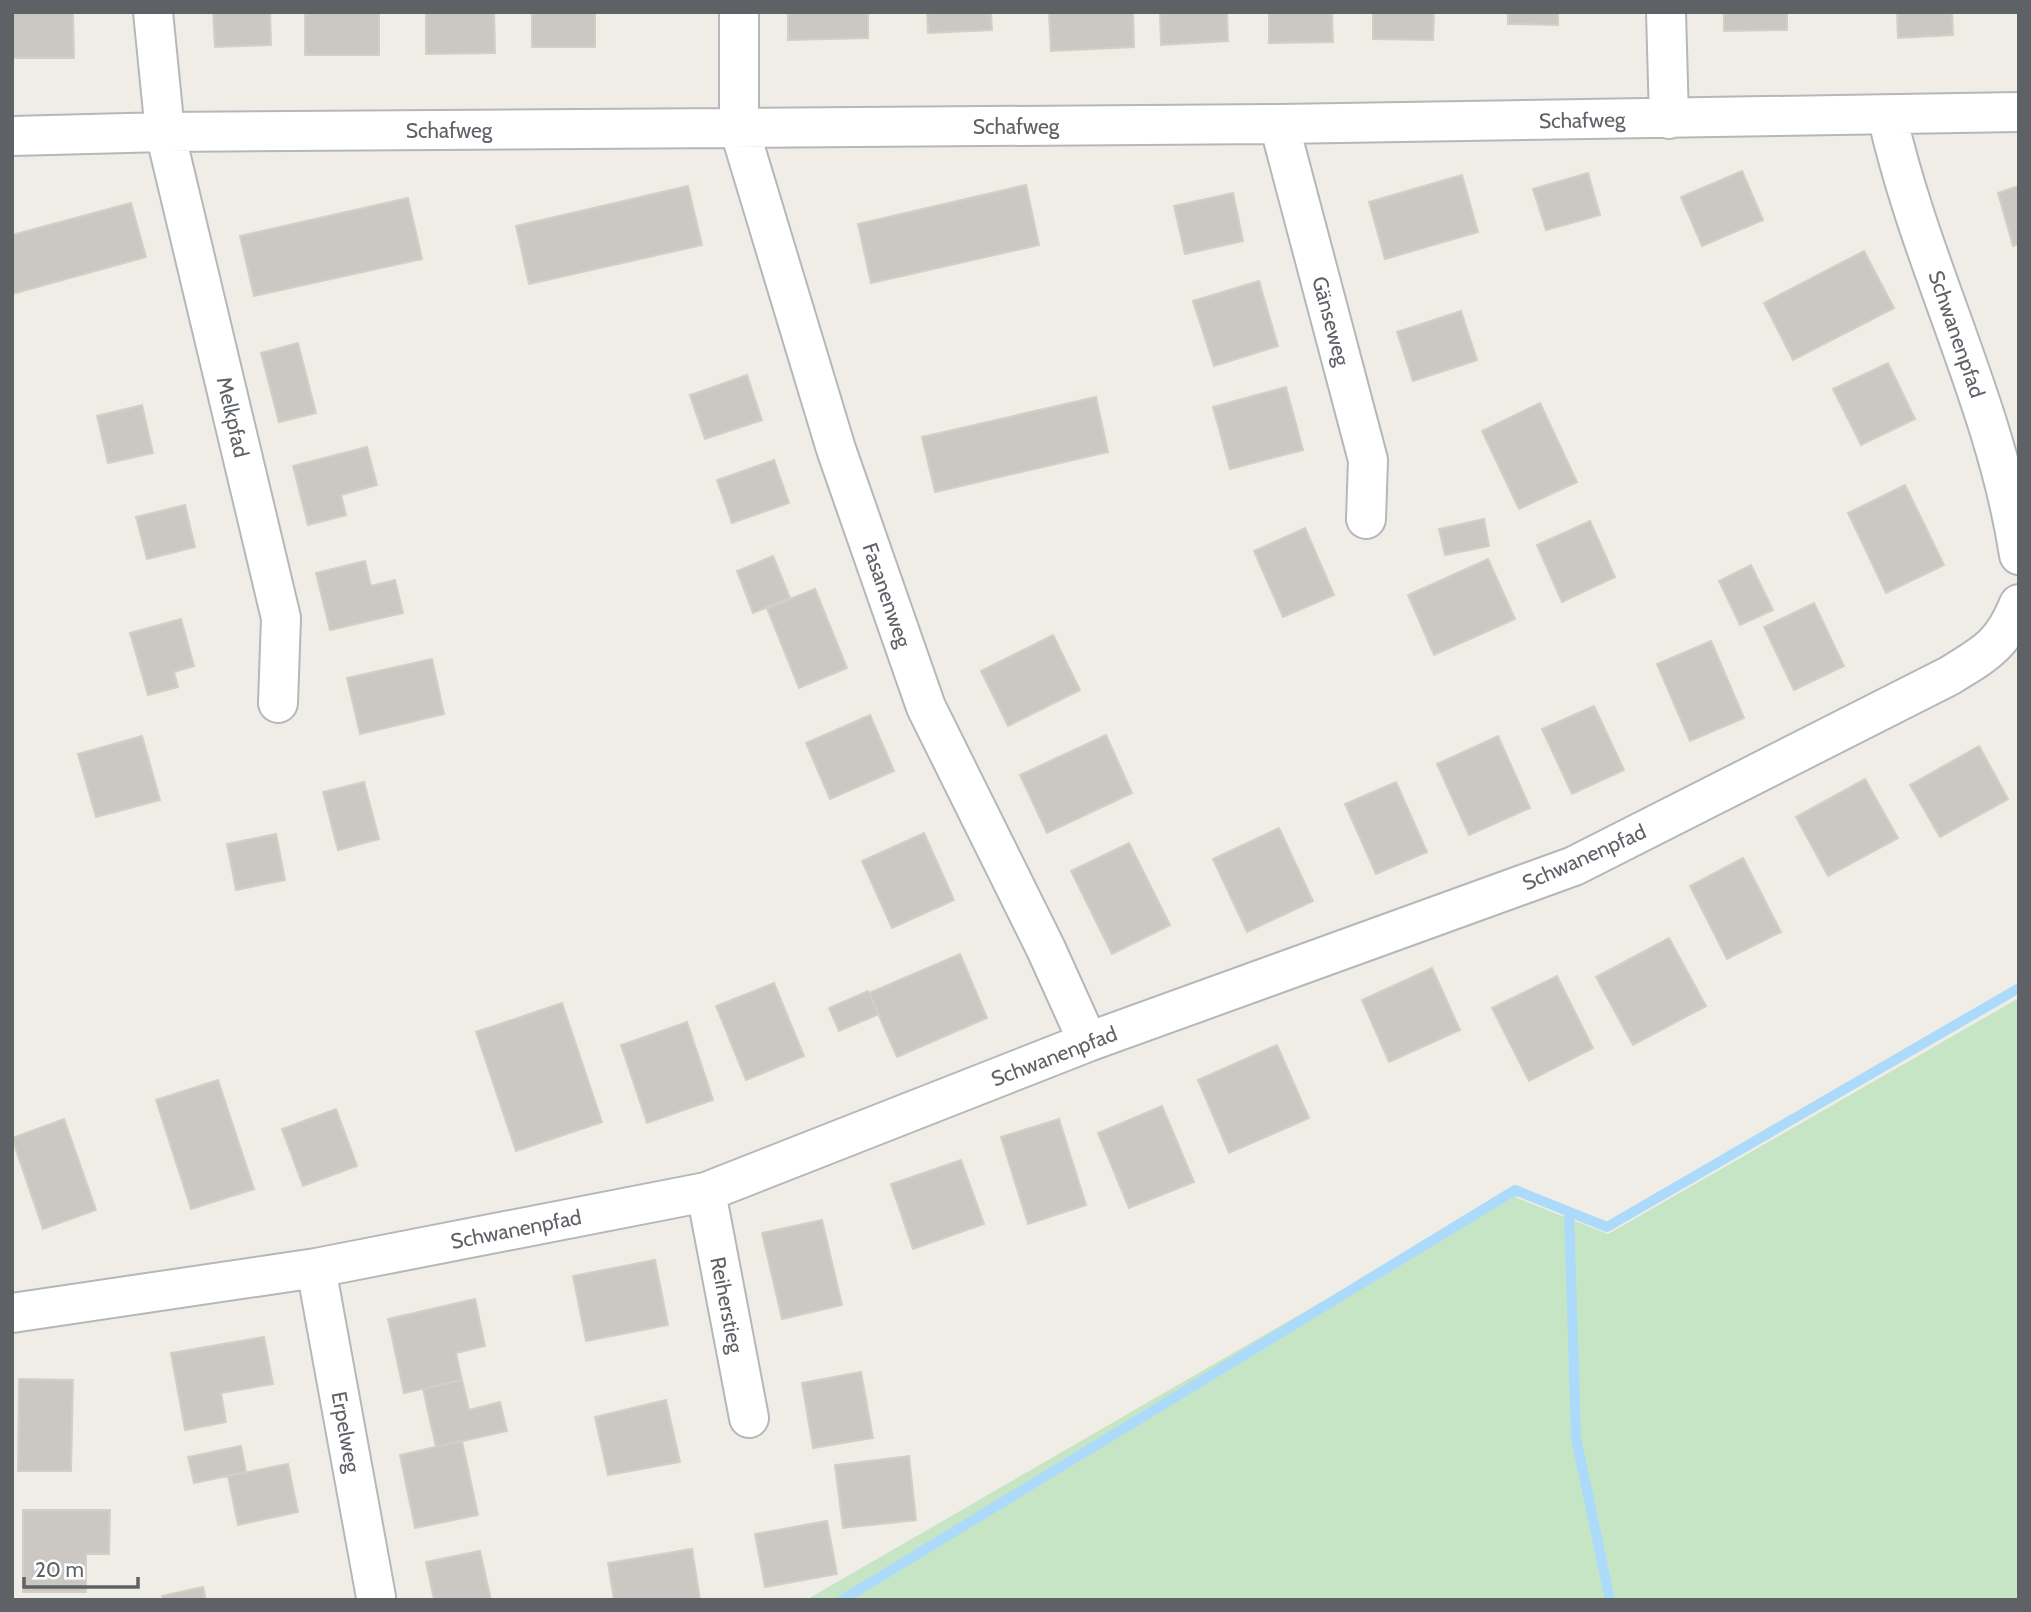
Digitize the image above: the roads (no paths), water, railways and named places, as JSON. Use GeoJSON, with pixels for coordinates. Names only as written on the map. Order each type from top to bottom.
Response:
{"type":"FeatureCollection","features":[{"type":"Feature","properties":{"kind":"street","name":"Melkpfad"},"geometry":{"type":"LineString","coordinates":[[153,12],[165,132],[281,618],[278,703]]}},
{"type":"Feature","properties":{"kind":"street","name":"Fasanenweg"},"geometry":{"type":"LineString","coordinates":[[739,12],[739,128],[836,449],[926,708],[1046,949],[1088,1042]]}},
{"type":"Feature","properties":{"kind":"street"},"geometry":{"type":"LineString","coordinates":[[1666,12],[1669,119]]}},
{"type":"Feature","properties":{"kind":"street","name":"Schafweg"},"geometry":{"type":"LineString","coordinates":[[12,136],[165,132],[1279,124],[2019,112]]}},
{"type":"Feature","properties":{"kind":"street","name":"Schwanenpfad"},"geometry":{"type":"LineString","coordinates":[[1887,115],[1898,164],[1968,362],[2011,504],[2019,555]]}},
{"type":"Feature","properties":{"kind":"street","name":"Gänseweg"},"geometry":{"type":"LineString","coordinates":[[1279,124],[1368,460],[1366,519]]}},
{"type":"Feature","properties":{"kind":"street","name":"Schwanenpfad"},"geometry":{"type":"LineString","coordinates":[[12,1313],[316,1268],[706,1192],[1088,1042],[1574,866],[1949,676],[1987,653],[2009,629],[2019,604]]}},
{"type":"Feature","properties":{"kind":"street","name":"Reiherstieg"},"geometry":{"type":"LineString","coordinates":[[706,1192],[749,1418]]}},
{"type":"Feature","properties":{"kind":"street","name":"Erpelweg"},"geometry":{"type":"LineString","coordinates":[[316,1268],[376,1597]]}},
{"type":"Feature","properties":{"kind":"waterway"},"geometry":{"type":"LineString","coordinates":[[842,1600],[1515,1190],[1607,1227],[2019,988]]}},
{"type":"Feature","properties":{"kind":"waterway"},"geometry":{"type":"LineString","coordinates":[[1569,1212],[1576,1438],[1610,1600]]}}]}
